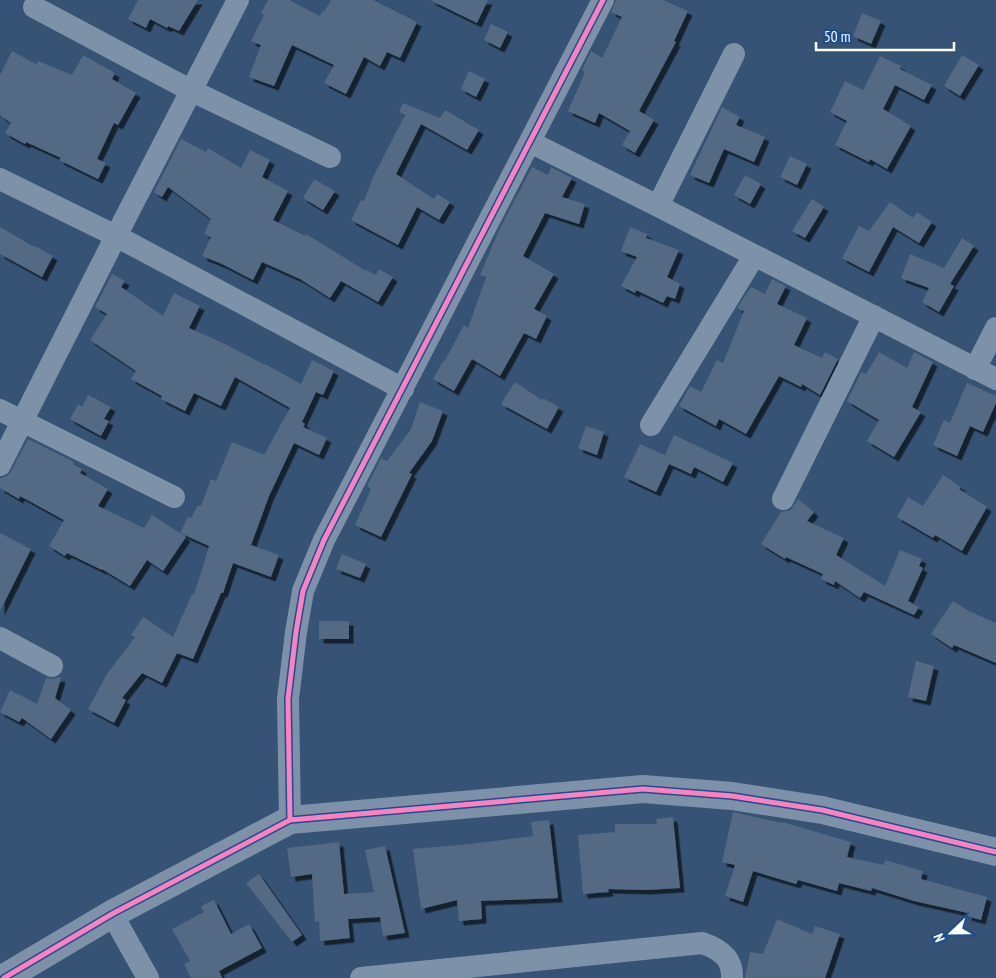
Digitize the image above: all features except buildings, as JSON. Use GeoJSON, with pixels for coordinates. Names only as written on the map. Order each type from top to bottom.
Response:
{"type":"FeatureCollection","features":[{"type":"Feature","properties":{"kind":"street"},"geometry":{"type":"LineString","coordinates":[[0,465],[190,90],[238,0]]}},
{"type":"Feature","properties":{"kind":"street"},"geometry":{"type":"LineString","coordinates":[[290,820],[288,699],[303,591],[324,540],[604,0]]}},
{"type":"Feature","properties":{"kind":"street"},"geometry":{"type":"LineString","coordinates":[[34,7],[190,90],[330,157]]}},
{"type":"Feature","properties":{"kind":"street"},"geometry":{"type":"LineString","coordinates":[[658,206],[734,54]]}},
{"type":"Feature","properties":{"kind":"street"},"geometry":{"type":"LineString","coordinates":[[530,142],[996,379]]}},
{"type":"Feature","properties":{"kind":"street"},"geometry":{"type":"LineString","coordinates":[[0,179],[116,236],[403,389]]}},
{"type":"Feature","properties":{"kind":"street"},"geometry":{"type":"LineString","coordinates":[[651,425],[754,256]]}},
{"type":"Feature","properties":{"kind":"street"},"geometry":{"type":"LineString","coordinates":[[783,499],[874,316]]}},
{"type":"Feature","properties":{"kind":"street"},"geometry":{"type":"LineString","coordinates":[[975,369],[996,328]]}},
{"type":"Feature","properties":{"kind":"street"},"geometry":{"type":"LineString","coordinates":[[0,410],[174,497]]}},
{"type":"Feature","properties":{"kind":"street"},"geometry":{"type":"LineString","coordinates":[[0,638],[52,666]]}},
{"type":"Feature","properties":{"kind":"street"},"geometry":{"type":"LineString","coordinates":[[4,978],[112,914],[290,820],[643,789],[732,796],[822,810],[996,852]]}},
{"type":"Feature","properties":{"kind":"street"},"geometry":{"type":"LineString","coordinates":[[112,914],[148,978]]}},
{"type":"Feature","properties":{"kind":"street"},"geometry":{"type":"LineString","coordinates":[[361,978],[702,943],[714,947],[723,953],[732,967],[732,978]]}},
{"type":"Feature","properties":{"kind":"cycle path"},"geometry":{"type":"LineString","coordinates":[[290,820],[288,699],[303,591],[324,540],[603,0]]}},
{"type":"Feature","properties":{"kind":"cycle path"},"geometry":{"type":"LineString","coordinates":[[4,978],[112,914],[290,820],[643,789],[732,796],[822,810],[996,852]]}}]}
